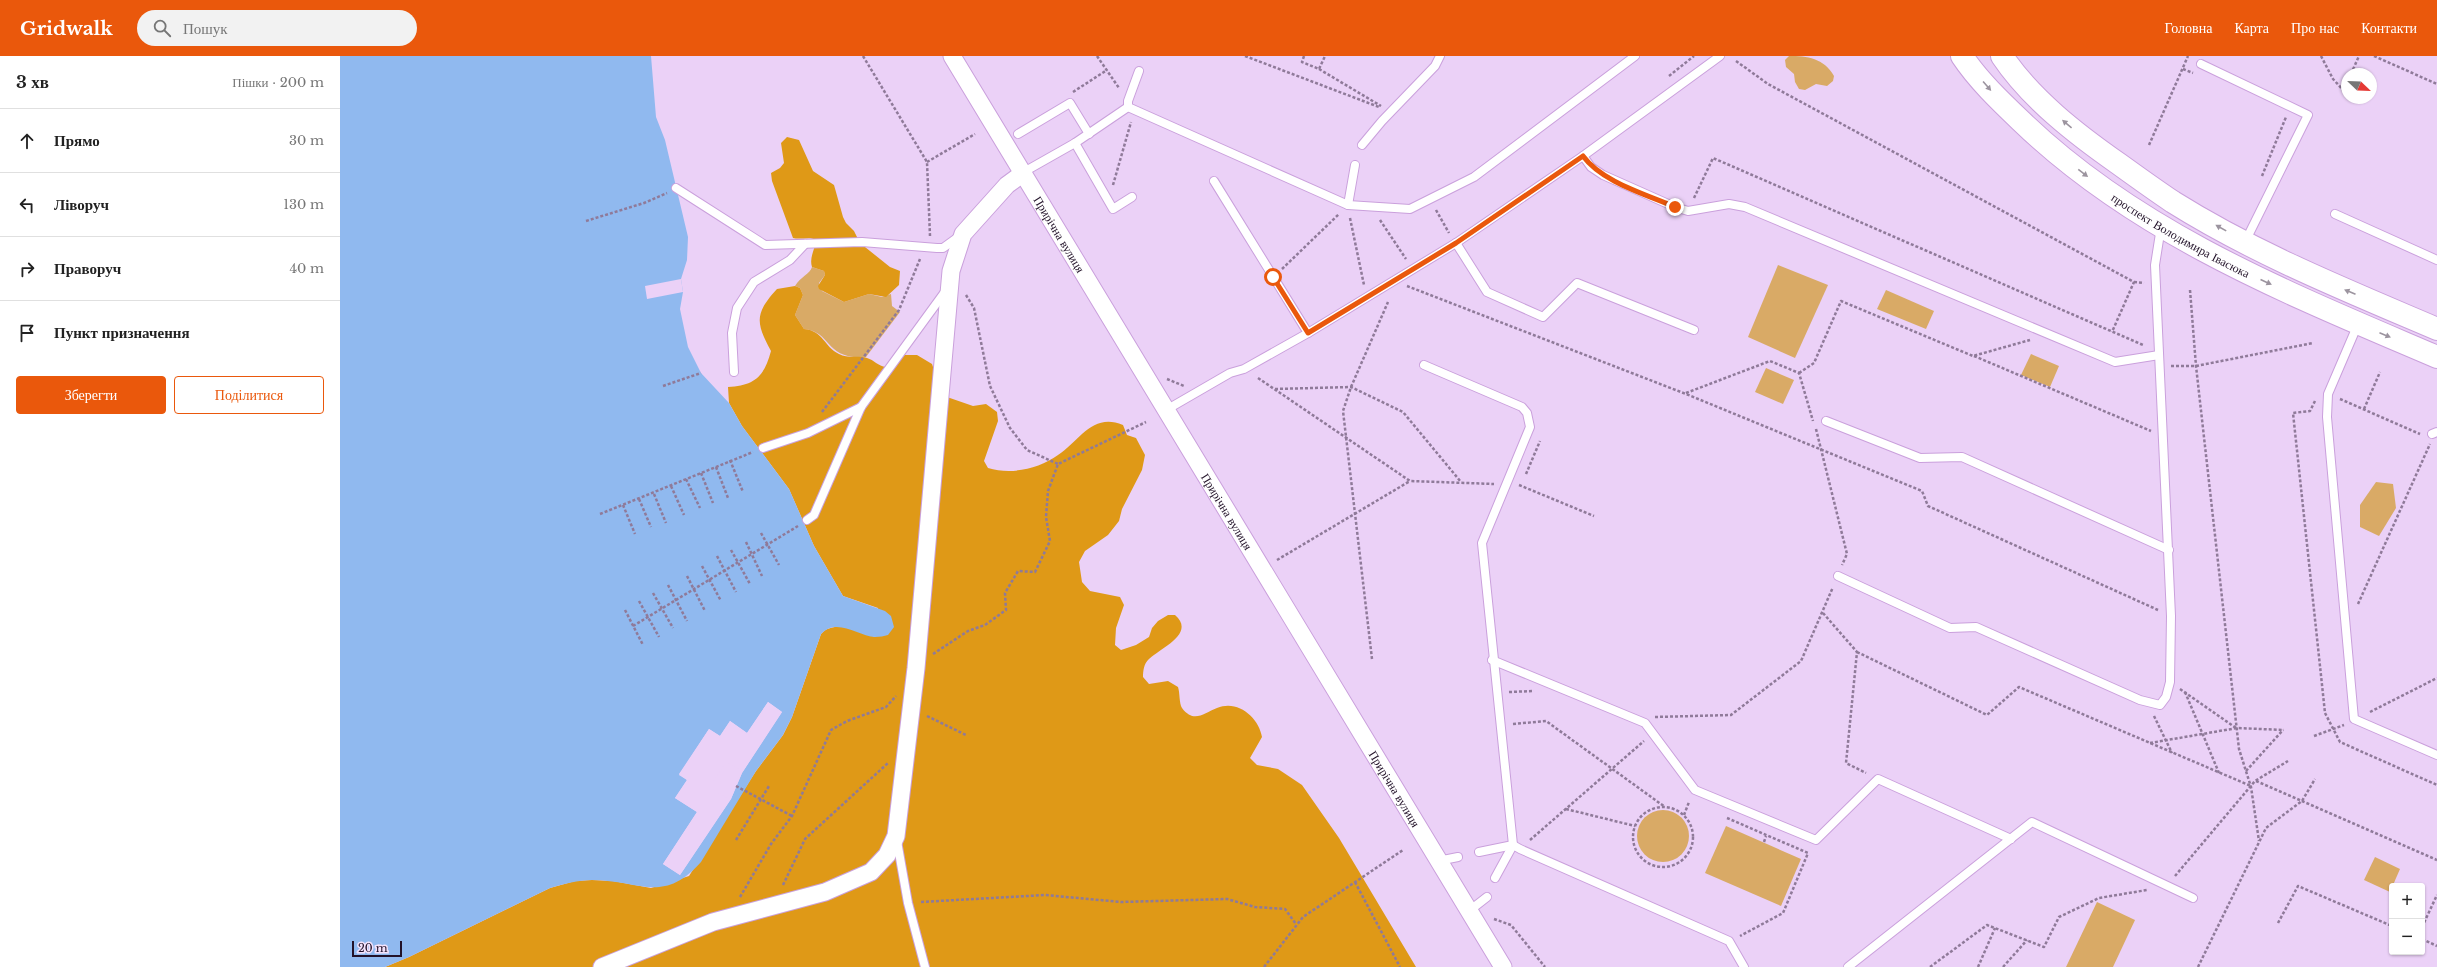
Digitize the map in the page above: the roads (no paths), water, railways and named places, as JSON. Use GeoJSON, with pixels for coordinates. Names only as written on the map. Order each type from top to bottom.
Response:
{"type":"FeatureCollection","features":[{"type":"Feature","properties":{"kind":"main road","name":"проспект Володимира Івасюка"},"geometry":{"type":"LineString","coordinates":[[1962,56],[2002,103],[2044,144],[2093,182],[2160,227],[2233,268],[2437,357]]}},
{"type":"Feature","properties":{"kind":"main road","name":"проспект Володимира Івасюка"},"geometry":{"type":"LineString","coordinates":[[2002,56],[2013,73],[2054,113],[2095,147],[2174,202],[2245,242],[2325,281],[2437,330]]}},
{"type":"Feature","properties":{"kind":"street","name":"Прирічна вулиця"},"geometry":{"type":"LineString","coordinates":[[952,56],[1503,967]]}},
{"type":"Feature","properties":{"kind":"street"},"geometry":{"type":"LineString","coordinates":[[602,967],[713,922],[825,892],[871,872],[887,855],[896,836],[911,708],[950,279],[963,234],[1007,185],[1022,174]]}},
{"type":"Feature","properties":{"kind":"lane"},"geometry":{"type":"LineString","coordinates":[[1362,145],[1436,66],[1440,56]]}},
{"type":"Feature","properties":{"kind":"lane"},"geometry":{"type":"LineString","coordinates":[[1130,106],[1348,205],[1410,209],[1474,177],[1636,56]]}},
{"type":"Feature","properties":{"kind":"lane"},"geometry":{"type":"LineString","coordinates":[[1166,410],[1230,373],[1244,369],[1308,333],[1456,243],[1583,156],[1720,56]]}},
{"type":"Feature","properties":{"kind":"lane"},"geometry":{"type":"LineString","coordinates":[[2201,64],[2308,115],[2245,242]]}},
{"type":"Feature","properties":{"kind":"lane"},"geometry":{"type":"LineString","coordinates":[[1022,174],[1075,143],[1130,106],[1139,70]]}},
{"type":"Feature","properties":{"kind":"lane"},"geometry":{"type":"LineString","coordinates":[[1018,134],[1070,103],[1088,134]]}},
{"type":"Feature","properties":{"kind":"lane"},"geometry":{"type":"LineString","coordinates":[[1075,143],[1113,209],[1132,197]]}},
{"type":"Feature","properties":{"kind":"lane"},"geometry":{"type":"LineString","coordinates":[[1583,156],[1591,167],[1602,175],[1675,207],[1688,211],[1729,204],[1745,207],[2115,362],[2159,353]]}},
{"type":"Feature","properties":{"kind":"lane"},"geometry":{"type":"LineString","coordinates":[[1348,205],[1355,164]]}},
{"type":"Feature","properties":{"kind":"lane"},"geometry":{"type":"LineString","coordinates":[[1214,181],[1308,333]]}},
{"type":"Feature","properties":{"kind":"lane"},"geometry":{"type":"LineString","coordinates":[[676,188],[765,245],[862,242],[924,248],[943,248],[963,234]]}},
{"type":"Feature","properties":{"kind":"lane"},"geometry":{"type":"LineString","coordinates":[[2335,214],[2437,260]]}},
{"type":"Feature","properties":{"kind":"lane"},"geometry":{"type":"LineString","coordinates":[[1838,576],[1950,628],[1976,627],[2151,704],[2160,705],[2166,697],[2170,682],[2171,616],[2155,265],[2160,227]]}},
{"type":"Feature","properties":{"kind":"lane"},"geometry":{"type":"LineString","coordinates":[[1456,243],[1487,292],[1543,317],[1577,283],[1694,330]]}},
{"type":"Feature","properties":{"kind":"lane"},"geometry":{"type":"LineString","coordinates":[[734,372],[732,333],[737,308],[754,282],[790,260],[805,244]]}},
{"type":"Feature","properties":{"kind":"lane"},"geometry":{"type":"LineString","coordinates":[[807,520],[814,515],[861,407],[950,279]]}},
{"type":"Feature","properties":{"kind":"lane"},"geometry":{"type":"LineString","coordinates":[[2358,323],[2328,394],[2327,417],[2354,719],[2437,755]]}},
{"type":"Feature","properties":{"kind":"lane"},"geometry":{"type":"LineString","coordinates":[[1424,365],[1522,407],[1527,413],[1530,428],[1482,544],[1499,725],[1516,847],[1495,878]]}},
{"type":"Feature","properties":{"kind":"lane"},"geometry":{"type":"LineString","coordinates":[[763,448],[808,433],[861,407]]}},
{"type":"Feature","properties":{"kind":"lane"},"geometry":{"type":"LineString","coordinates":[[1826,421],[1920,458],[1962,457],[2169,550]]}},
{"type":"Feature","properties":{"kind":"lane"},"geometry":{"type":"LineString","coordinates":[[1492,660],[1645,723],[1695,790],[1816,840],[1878,779],[2011,839]]}},
{"type":"Feature","properties":{"kind":"lane"},"geometry":{"type":"LineString","coordinates":[[1848,967],[2032,822],[2193,898]]}},
{"type":"Feature","properties":{"kind":"lane"},"geometry":{"type":"LineString","coordinates":[[896,836],[908,903],[925,967]]}},
{"type":"Feature","properties":{"kind":"lane"},"geometry":{"type":"LineString","coordinates":[[1479,852],[1516,847],[1729,941],[1744,967]]}},
{"type":"Feature","properties":{"kind":"lane"},"geometry":{"type":"LineString","coordinates":[[1438,860],[1458,857]]}},
{"type":"Feature","properties":{"kind":"lane"},"geometry":{"type":"LineString","coordinates":[[1469,911],[1487,897]]}},
{"type":"Feature","properties":{"kind":"water"},"geometry":{"type":"Polygon","coordinates":[[[340,56],[651,56],[656,117],[665,140],[688,237],[687,260],[681,279],[683,292],[680,309],[688,347],[701,373],[729,403],[742,426],[789,489],[814,546],[843,596],[885,611],[891,616],[894,627],[888,635],[879,637],[868,636],[841,627],[827,629],[821,634],[792,717],[783,735],[756,771],[701,862],[687,875],[675,883],[662,887],[650,887],[609,881],[587,880],[560,885],[550,888],[409,957],[385,967],[340,967],[340,56]],[[768,702],[747,733],[730,721],[720,736],[709,729],[679,774],[687,780],[675,798],[697,812],[663,864],[680,875],[731,799],[742,773],[782,712],[768,702]]]}}]}
